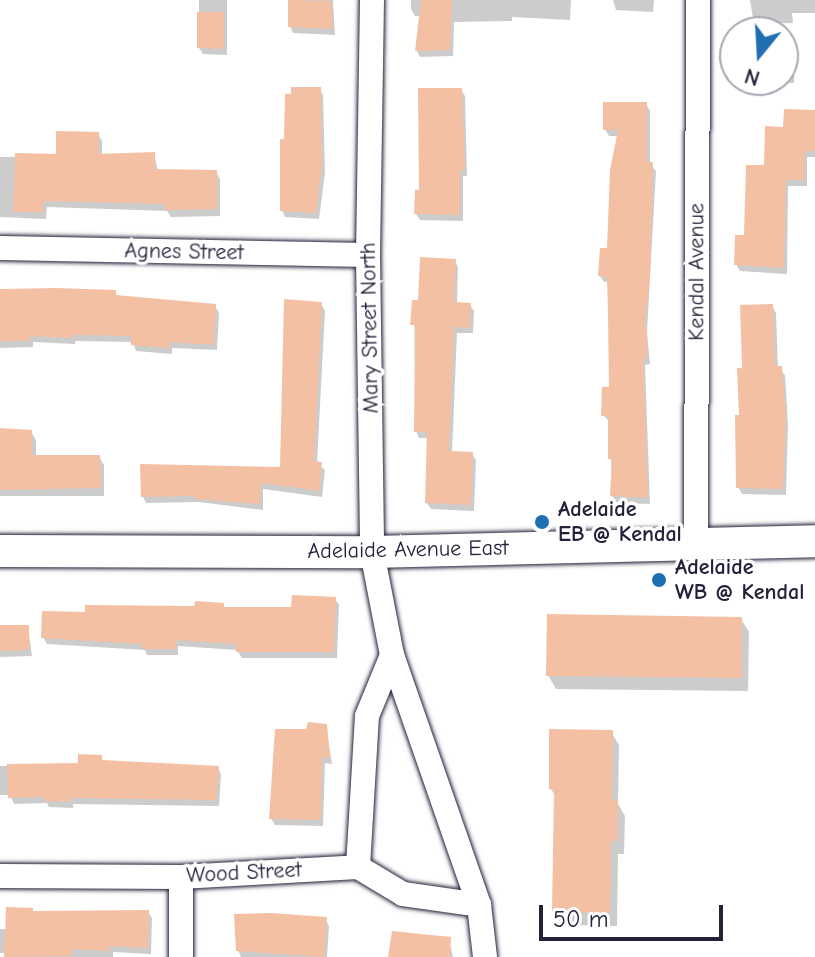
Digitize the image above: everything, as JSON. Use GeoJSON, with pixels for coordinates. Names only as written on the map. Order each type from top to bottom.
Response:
{"type":"FeatureCollection","features":[{"type":"Feature","properties":{"kind":"main road","name":"Adelaide Avenue East"},"geometry":{"type":"LineString","coordinates":[[0,551],[372,552],[815,541]]}},
{"type":"Feature","properties":{"kind":"street","name":"Mary Street North"},"geometry":{"type":"LineString","coordinates":[[372,0],[368,255],[372,552],[392,655],[479,905],[485,957]]}},
{"type":"Feature","properties":{"kind":"street","name":"Kendal Avenue"},"geometry":{"type":"LineString","coordinates":[[696,544],[698,0]]}},
{"type":"Feature","properties":{"kind":"street","name":"Agnes Street"},"geometry":{"type":"LineString","coordinates":[[0,248],[368,255]]}},
{"type":"Feature","properties":{"kind":"street"},"geometry":{"type":"LineString","coordinates":[[392,655],[367,716],[358,867],[403,894],[479,905]]}},
{"type":"Feature","properties":{"kind":"street","name":"Wood Street"},"geometry":{"type":"LineString","coordinates":[[0,876],[181,877],[358,867]]}},
{"type":"Feature","properties":{"kind":"street"},"geometry":{"type":"LineString","coordinates":[[181,877],[181,957]]}},
{"type":"Feature","properties":{"kind":"building"},"geometry":{"type":"Polygon","coordinates":[[[288,0],[331,1],[333,29],[288,27],[288,0]]]}},
{"type":"Feature","properties":{"kind":"building"},"geometry":{"type":"Polygon","coordinates":[[[421,0],[452,0],[450,50],[415,51],[421,0]]]}},
{"type":"Feature","properties":{"kind":"building"},"geometry":{"type":"Polygon","coordinates":[[[197,12],[224,12],[224,49],[197,48],[197,12]]]}},
{"type":"Feature","properties":{"kind":"building"},"geometry":{"type":"Polygon","coordinates":[[[291,87],[321,87],[322,165],[316,213],[280,211],[280,139],[284,139],[285,94],[291,94],[291,87]]]}},
{"type":"Feature","properties":{"kind":"building"},"geometry":{"type":"Polygon","coordinates":[[[418,88],[462,88],[465,170],[460,170],[460,215],[414,214],[415,190],[419,190],[418,88]]]}},
{"type":"Feature","properties":{"kind":"building"},"geometry":{"type":"Polygon","coordinates":[[[603,102],[647,102],[647,162],[653,162],[650,278],[644,328],[647,328],[647,358],[643,359],[648,498],[610,496],[612,459],[608,459],[608,416],[601,416],[602,387],[609,387],[607,277],[598,276],[600,248],[607,248],[610,170],[618,130],[603,130],[603,102]]]}},
{"type":"Feature","properties":{"kind":"building"},"geometry":{"type":"Polygon","coordinates":[[[784,109],[815,110],[815,151],[805,151],[804,180],[786,180],[784,268],[734,265],[735,235],[744,235],[746,165],[764,165],[765,126],[783,127],[784,109]]]}},
{"type":"Feature","properties":{"kind":"building"},"geometry":{"type":"Polygon","coordinates":[[[56,131],[99,132],[99,154],[155,152],[155,169],[217,170],[217,209],[164,210],[165,204],[43,201],[43,212],[13,212],[15,153],[56,154],[56,131]]]}},
{"type":"Feature","properties":{"kind":"building"},"geometry":{"type":"Polygon","coordinates":[[[420,257],[456,259],[454,302],[471,303],[470,328],[454,327],[449,451],[473,452],[471,505],[425,503],[427,432],[414,432],[415,325],[410,325],[412,300],[418,300],[420,257]]]}},
{"type":"Feature","properties":{"kind":"building"},"geometry":{"type":"Polygon","coordinates":[[[0,289],[116,290],[116,295],[216,304],[214,345],[170,342],[169,348],[131,345],[131,336],[30,336],[30,341],[0,341],[0,289]]]}},
{"type":"Feature","properties":{"kind":"building"},"geometry":{"type":"Polygon","coordinates":[[[284,299],[322,302],[314,461],[322,462],[319,491],[261,483],[260,504],[195,499],[194,496],[141,497],[140,464],[280,467],[284,299]]]}},
{"type":"Feature","properties":{"kind":"building"},"geometry":{"type":"Polygon","coordinates":[[[773,304],[775,366],[782,366],[786,415],[783,489],[736,488],[737,368],[742,368],[740,305],[773,304]]]}},
{"type":"Feature","properties":{"kind":"building"},"geometry":{"type":"Polygon","coordinates":[[[0,428],[32,430],[32,455],[100,455],[101,488],[0,490],[0,428]]]}},
{"type":"Feature","properties":{"kind":"building"},"geometry":{"type":"Polygon","coordinates":[[[292,595],[336,597],[334,652],[236,652],[236,644],[176,640],[176,649],[142,649],[142,644],[41,638],[42,611],[85,612],[85,605],[194,606],[195,601],[224,603],[224,607],[291,607],[292,595]]]}},
{"type":"Feature","properties":{"kind":"building"},"geometry":{"type":"Polygon","coordinates":[[[547,614],[742,617],[742,678],[546,676],[547,614]]]}},
{"type":"Feature","properties":{"kind":"building"},"geometry":{"type":"Polygon","coordinates":[[[0,625],[29,625],[29,650],[0,651],[0,625]]]}},
{"type":"Feature","properties":{"kind":"building"},"geometry":{"type":"Polygon","coordinates":[[[308,722],[327,724],[330,758],[322,758],[321,820],[269,819],[275,729],[306,729],[308,722]]]}},
{"type":"Feature","properties":{"kind":"building"},"geometry":{"type":"Polygon","coordinates":[[[549,729],[613,730],[612,800],[618,800],[617,841],[611,841],[610,913],[552,912],[554,790],[549,789],[549,729]]]}},
{"type":"Feature","properties":{"kind":"building"},"geometry":{"type":"Polygon","coordinates":[[[78,754],[102,755],[102,760],[219,766],[216,800],[70,798],[70,802],[44,801],[44,797],[8,798],[7,764],[78,763],[78,754]]]}},
{"type":"Feature","properties":{"kind":"building"},"geometry":{"type":"Polygon","coordinates":[[[6,907],[33,908],[33,911],[149,910],[148,948],[110,946],[110,951],[72,949],[72,956],[4,957],[6,907]]]}},
{"type":"Feature","properties":{"kind":"building"},"geometry":{"type":"Polygon","coordinates":[[[234,914],[327,917],[324,957],[236,951],[234,914]]]}},
{"type":"Feature","properties":{"kind":"building"},"geometry":{"type":"Polygon","coordinates":[[[392,931],[451,937],[450,957],[388,957],[392,931]]]}},
{"type":"Feature","properties":{"kind":"place","name":"Adelaide EB @ Kendal"},"geometry":{"type":"Point","coordinates":[542,522]}},
{"type":"Feature","properties":{"kind":"place","name":"Adelaide WB @ Kendal"},"geometry":{"type":"Point","coordinates":[659,580]}}]}
